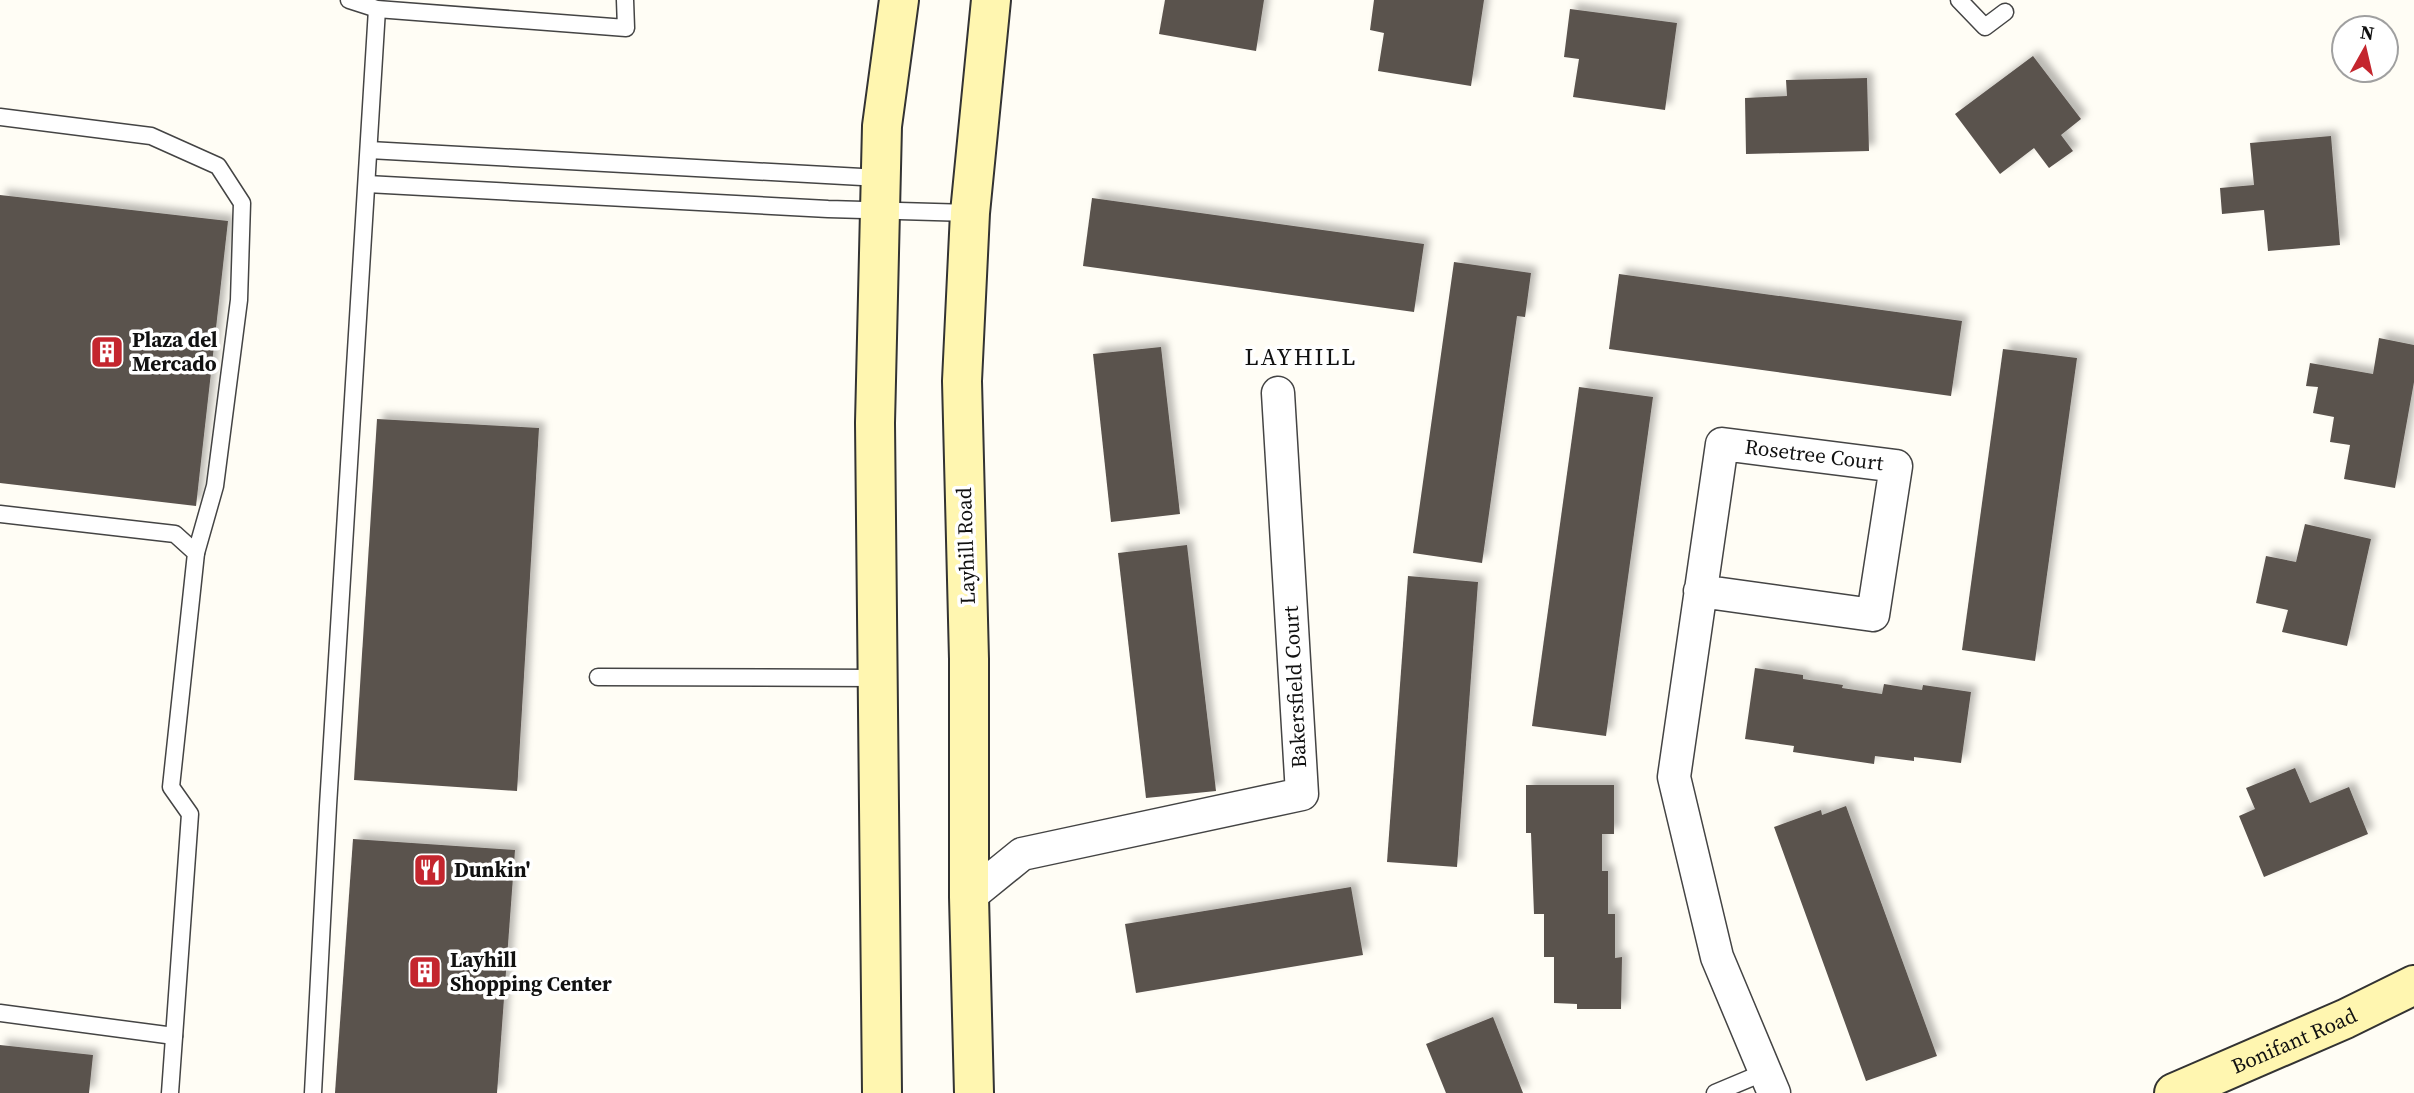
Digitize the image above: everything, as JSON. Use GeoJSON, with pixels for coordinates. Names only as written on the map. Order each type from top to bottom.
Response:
{"type":"FeatureCollection","features":[{"type":"Feature","properties":{"kind":"main road"},"geometry":{"type":"LineString","coordinates":[[882,1093],[875,423],[882,126],[899,0]]}},
{"type":"Feature","properties":{"kind":"main road","name":"Layhill Road"},"geometry":{"type":"LineString","coordinates":[[974,1093],[969,897],[969,659],[962,381],[970,213],[991,0]]}},
{"type":"Feature","properties":{"kind":"main road","name":"Bonifant Road"},"geometry":{"type":"LineString","coordinates":[[2174,1093],[2345,1019],[2414,985]]}},
{"type":"Feature","properties":{"kind":"street","name":"Bakersfield Court"},"geometry":{"type":"LineString","coordinates":[[969,897],[1022,853],[1302,794],[1278,393]]}},
{"type":"Feature","properties":{"kind":"street","name":"Rosetree Court"},"geometry":{"type":"LineString","coordinates":[[1700,591],[1873,615],[1896,466],[1722,444],[1700,591],[1674,777],[1717,957],[1770,1082]]}},
{"type":"Feature","properties":{"kind":"lane"},"geometry":{"type":"LineString","coordinates":[[349,0],[377,9],[626,28],[625,0]]}},
{"type":"Feature","properties":{"kind":"lane"},"geometry":{"type":"LineString","coordinates":[[1959,0],[1985,27],[2006,12]]}},
{"type":"Feature","properties":{"kind":"lane"},"geometry":{"type":"LineString","coordinates":[[313,1093],[327,806],[377,9]]}},
{"type":"Feature","properties":{"kind":"lane"},"geometry":{"type":"LineString","coordinates":[[0,117],[151,135],[218,166],[242,203],[239,300],[215,486],[196,553],[171,787],[190,814],[170,1093]]}},
{"type":"Feature","properties":{"kind":"lane"},"geometry":{"type":"LineString","coordinates":[[369,150],[880,195],[970,213]]}},
{"type":"Feature","properties":{"kind":"lane"},"geometry":{"type":"LineString","coordinates":[[367,184],[880,195]]}},
{"type":"Feature","properties":{"kind":"lane"},"geometry":{"type":"LineString","coordinates":[[0,514],[175,534],[196,553]]}},
{"type":"Feature","properties":{"kind":"lane"},"geometry":{"type":"LineString","coordinates":[[598,677],[877,678]]}},
{"type":"Feature","properties":{"kind":"lane"},"geometry":{"type":"LineString","coordinates":[[0,1013],[174,1035]]}},
{"type":"Feature","properties":{"kind":"lane"},"geometry":{"type":"LineString","coordinates":[[1715,1093],[1770,1082]]}},
{"type":"Feature","properties":{"kind":"building"},"geometry":{"type":"Polygon","coordinates":[[[1165,0],[1264,0],[1256,51],[1159,34],[1165,0]]]}},
{"type":"Feature","properties":{"kind":"building"},"geometry":{"type":"Polygon","coordinates":[[[1374,0],[1484,0],[1471,86],[1378,71],[1384,33],[1370,30],[1374,0]]]}},
{"type":"Feature","properties":{"kind":"building"},"geometry":{"type":"Polygon","coordinates":[[[1570,9],[1677,23],[1665,110],[1573,97],[1579,59],[1564,57],[1570,9]]]}},
{"type":"Feature","properties":{"kind":"building"},"geometry":{"type":"Polygon","coordinates":[[[2033,56],[2081,119],[2061,135],[2073,151],[2049,168],[2034,148],[2000,174],[1955,114],[2033,56]]]}},
{"type":"Feature","properties":{"kind":"building"},"geometry":{"type":"Polygon","coordinates":[[[1867,78],[1869,151],[1746,154],[1745,98],[1787,96],[1786,80],[1867,78]]]}},
{"type":"Feature","properties":{"kind":"building"},"geometry":{"type":"Polygon","coordinates":[[[2331,136],[2340,245],[2268,251],[2264,210],[2222,214],[2220,188],[2254,185],[2250,143],[2331,136]]]}},
{"type":"Feature","properties":{"kind":"building","name":"Plaza del Mercado"},"geometry":{"type":"Polygon","coordinates":[[[0,195],[228,221],[196,506],[0,483],[0,195]]]}},
{"type":"Feature","properties":{"kind":"building"},"geometry":{"type":"Polygon","coordinates":[[[1092,198],[1424,244],[1414,312],[1083,266],[1092,198]]]}},
{"type":"Feature","properties":{"kind":"building"},"geometry":{"type":"Polygon","coordinates":[[[1454,262],[1531,273],[1525,317],[1517,316],[1482,563],[1413,553],[1454,262]]]}},
{"type":"Feature","properties":{"kind":"building"},"geometry":{"type":"Polygon","coordinates":[[[1619,274],[1962,321],[1951,396],[1609,349],[1619,274]]]}},
{"type":"Feature","properties":{"kind":"building"},"geometry":{"type":"Polygon","coordinates":[[[2379,338],[2414,345],[2414,382],[2395,488],[2344,479],[2350,445],[2330,442],[2334,417],[2313,413],[2318,387],[2306,386],[2310,363],[2373,374],[2379,338]]]}},
{"type":"Feature","properties":{"kind":"building"},"geometry":{"type":"Polygon","coordinates":[[[1161,347],[1180,514],[1111,522],[1093,354],[1161,347]]]}},
{"type":"Feature","properties":{"kind":"building"},"geometry":{"type":"Polygon","coordinates":[[[2003,349],[2077,358],[2035,661],[1962,650],[2003,349]]]}},
{"type":"Feature","properties":{"kind":"building"},"geometry":{"type":"Polygon","coordinates":[[[1579,387],[1653,397],[1606,736],[1532,726],[1579,387]]]}},
{"type":"Feature","properties":{"kind":"building"},"geometry":{"type":"Polygon","coordinates":[[[377,419],[539,428],[517,791],[354,780],[377,419]]]}},
{"type":"Feature","properties":{"kind":"building"},"geometry":{"type":"Polygon","coordinates":[[[2305,524],[2371,539],[2347,646],[2282,632],[2288,610],[2256,603],[2266,556],[2296,562],[2305,524]]]}},
{"type":"Feature","properties":{"kind":"building"},"geometry":{"type":"Polygon","coordinates":[[[1187,545],[1216,791],[1146,798],[1118,553],[1187,545]]]}},
{"type":"Feature","properties":{"kind":"building"},"geometry":{"type":"Polygon","coordinates":[[[1408,576],[1478,582],[1457,867],[1387,862],[1408,576]]]}},
{"type":"Feature","properties":{"kind":"building"},"geometry":{"type":"Polygon","coordinates":[[[1755,668],[1803,675],[1803,679],[1882,694],[1884,684],[1922,690],[1923,685],[1971,692],[1961,763],[1914,757],[1914,761],[1875,756],[1874,764],[1793,752],[1794,746],[1745,739],[1755,668]]]}},
{"type":"Feature","properties":{"kind":"building"},"geometry":{"type":"Polygon","coordinates":[[[2295,768],[2310,803],[2349,787],[2368,834],[2264,877],[2239,816],[2255,809],[2246,788],[2295,768]]]}},
{"type":"Feature","properties":{"kind":"building"},"geometry":{"type":"Polygon","coordinates":[[[1526,785],[1614,785],[1614,834],[1602,834],[1602,871],[1608,871],[1608,914],[1615,914],[1615,958],[1622,957],[1621,1009],[1577,1009],[1577,1004],[1554,1003],[1554,957],[1544,957],[1544,914],[1534,914],[1531,833],[1526,833],[1526,785]]]}},
{"type":"Feature","properties":{"kind":"building"},"geometry":{"type":"Polygon","coordinates":[[[1846,806],[1937,1056],[1866,1081],[1774,827],[1821,810],[1822,815],[1846,806]]]}},
{"type":"Feature","properties":{"kind":"building","name":"Layhill Shopping Center"},"geometry":{"type":"Polygon","coordinates":[[[353,839],[515,850],[497,1093],[335,1093],[353,839]]]}},
{"type":"Feature","properties":{"kind":"building"},"geometry":{"type":"Polygon","coordinates":[[[1351,887],[1363,955],[1136,993],[1125,924],[1351,887]]]}},
{"type":"Feature","properties":{"kind":"building"},"geometry":{"type":"Polygon","coordinates":[[[1493,1017],[1523,1093],[1446,1093],[1426,1044],[1493,1017]]]}},
{"type":"Feature","properties":{"kind":"building"},"geometry":{"type":"Polygon","coordinates":[[[0,1045],[93,1055],[89,1093],[0,1093],[0,1045]]]}},
{"type":"Feature","properties":{"kind":"place","name":"Plaza del Mercado"},"geometry":{"type":"Point","coordinates":[107,352]}},
{"type":"Feature","properties":{"kind":"place","name":"Dunkin'"},"geometry":{"type":"Point","coordinates":[430,870]}},
{"type":"Feature","properties":{"kind":"place","name":"Layhill Shopping Center"},"geometry":{"type":"Point","coordinates":[425,972]}},
{"type":"Feature","properties":{"kind":"district","name":"LAYHILL"},"geometry":{"type":"Point","coordinates":[1301,357]}}]}
